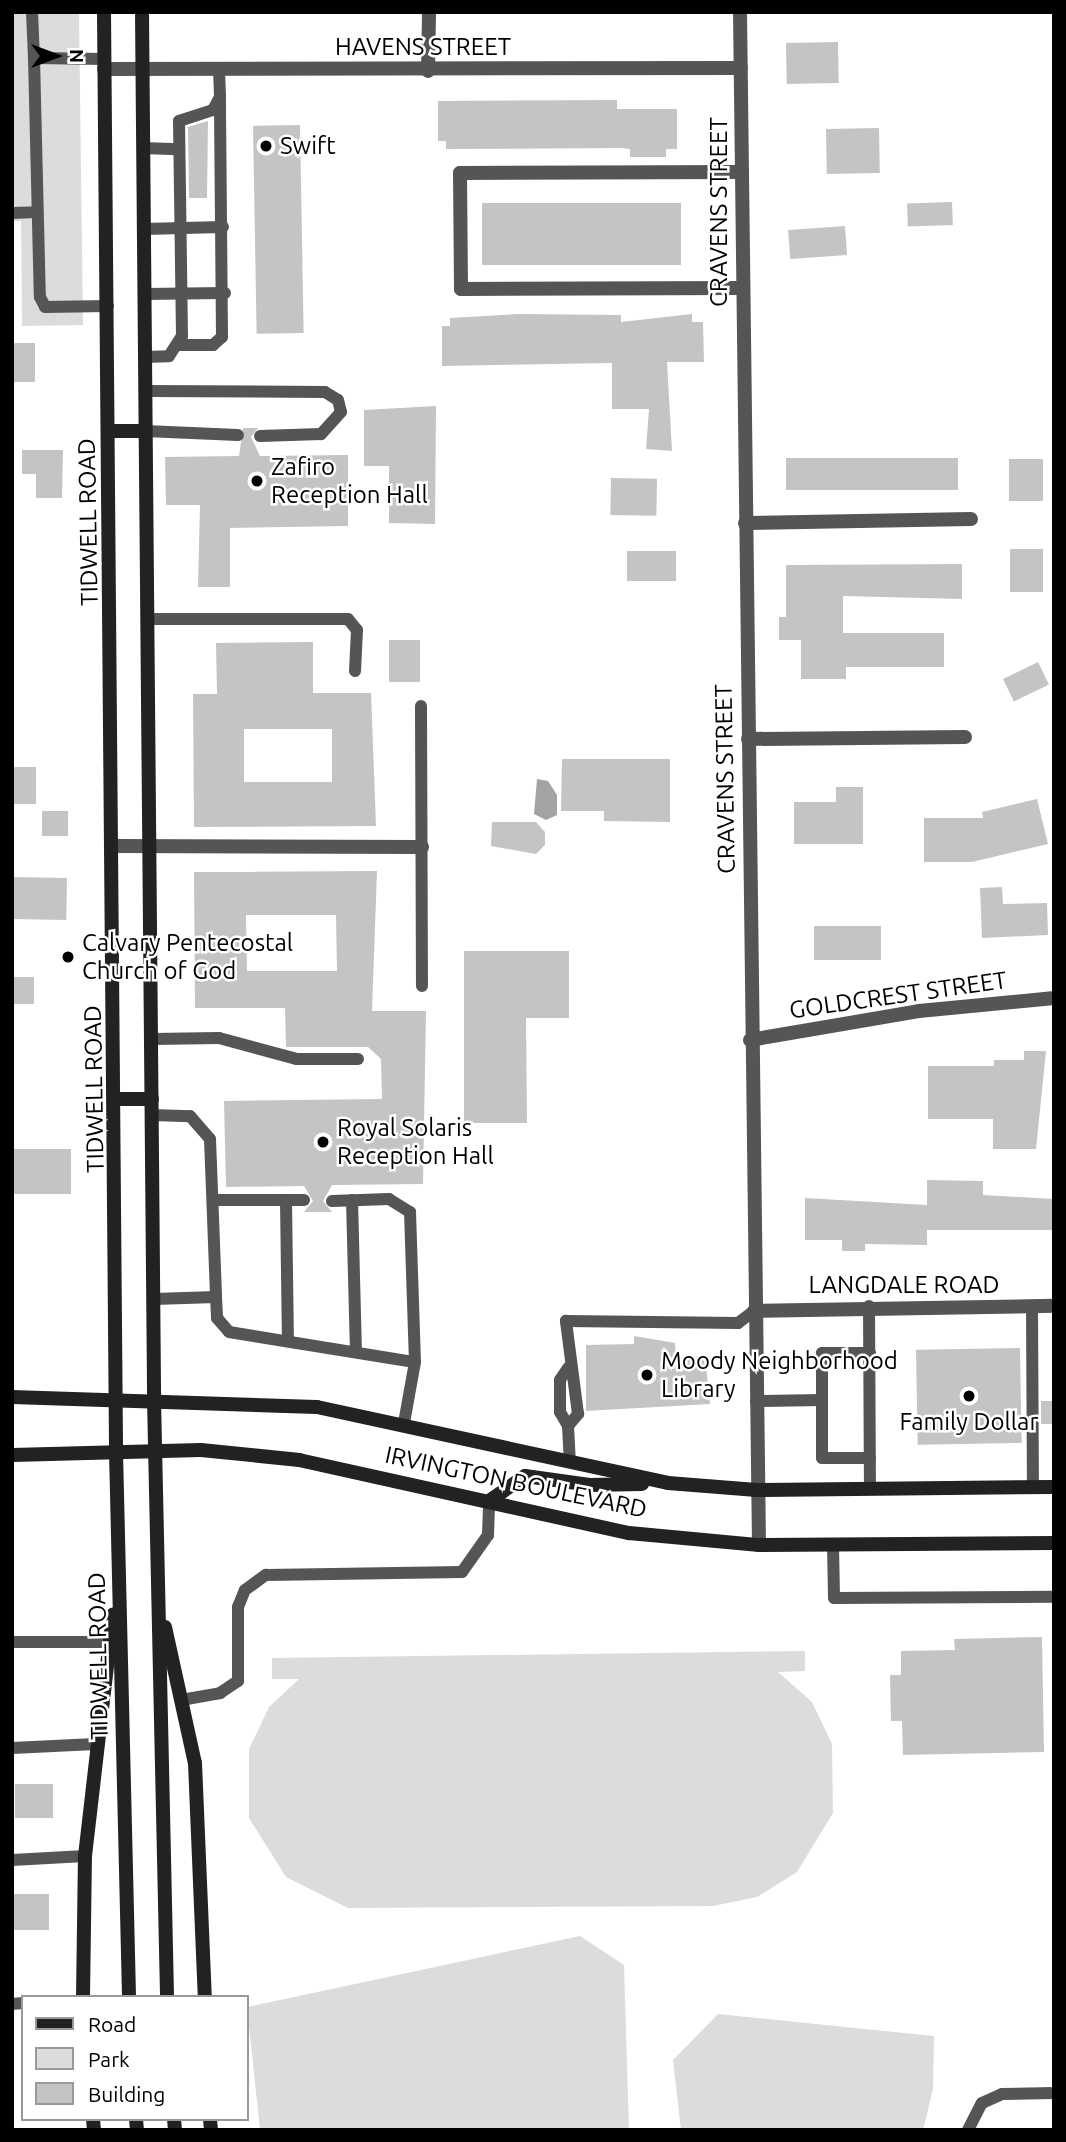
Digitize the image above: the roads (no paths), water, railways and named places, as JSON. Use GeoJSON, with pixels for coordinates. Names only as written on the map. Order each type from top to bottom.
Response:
{"type":"FeatureCollection","features":[{"type":"Feature","properties":{"kind":"main road","name":"TIDWELL ROAD"},"geometry":{"type":"LineString","coordinates":[[104,12],[115,846],[116,1452],[129,1995]]}},
{"type":"Feature","properties":{"kind":"main road"},"geometry":{"type":"LineString","coordinates":[[142,12],[154,1399],[167,1995]]}},
{"type":"Feature","properties":{"kind":"main road"},"geometry":{"type":"LineString","coordinates":[[110,431],[145,430]]}},
{"type":"Feature","properties":{"kind":"main road"},"geometry":{"type":"LineString","coordinates":[[116,1099],[152,1099]]}},
{"type":"Feature","properties":{"kind":"main road","name":"IRVINGTON BOULEVARD"},"geometry":{"type":"LineString","coordinates":[[12,1398],[154,1399],[317,1407],[404,1423],[668,1483],[757,1490],[1054,1487]]}},
{"type":"Feature","properties":{"kind":"main road","name":"IRVINGTON BOULEVARD"},"geometry":{"type":"LineString","coordinates":[[12,1455],[155,1451],[299,1460],[629,1533],[759,1545],[1054,1543]]}},
{"type":"Feature","properties":{"kind":"main road"},"geometry":{"type":"LineString","coordinates":[[489,1501],[525,1476],[591,1485],[668,1483]]}},
{"type":"Feature","properties":{"kind":"main road"},"geometry":{"type":"LineString","coordinates":[[83,1995],[85,1856],[95,1744],[118,1575]]}},
{"type":"Feature","properties":{"kind":"main road"},"geometry":{"type":"LineString","coordinates":[[158,1594],[195,1763],[205,1995]]}},
{"type":"Feature","properties":{"kind":"street"},"geometry":{"type":"LineString","coordinates":[[428,71],[429,12]]}},
{"type":"Feature","properties":{"kind":"street","name":"CRAVENS STREET"},"geometry":{"type":"LineString","coordinates":[[740,12],[750,1040],[759,1545]]}},
{"type":"Feature","properties":{"kind":"street","name":"HAVENS STREET"},"geometry":{"type":"LineString","coordinates":[[104,64],[143,69],[219,70],[741,68]]}},
{"type":"Feature","properties":{"kind":"street"},"geometry":{"type":"LineString","coordinates":[[742,172],[460,173],[461,289],[742,288]]}},
{"type":"Feature","properties":{"kind":"street"},"geometry":{"type":"LineString","coordinates":[[745,523],[971,519]]}},
{"type":"Feature","properties":{"kind":"street"},"geometry":{"type":"LineString","coordinates":[[748,739],[965,737]]}},
{"type":"Feature","properties":{"kind":"street"},"geometry":{"type":"LineString","coordinates":[[115,846],[422,847]]}},
{"type":"Feature","properties":{"kind":"street","name":"GOLDCREST STREET"},"geometry":{"type":"LineString","coordinates":[[750,1040],[919,1011],[1054,998]]}},
{"type":"Feature","properties":{"kind":"street","name":"LANGDALE ROAD"},"geometry":{"type":"LineString","coordinates":[[754,1311],[869,1306],[1054,1306]]}},
{"type":"Feature","properties":{"kind":"lane"},"geometry":{"type":"LineString","coordinates":[[32,12],[37,212],[45,307],[108,306]]}},
{"type":"Feature","properties":{"kind":"lane"},"geometry":{"type":"LineString","coordinates":[[34,58],[104,64]]}},
{"type":"Feature","properties":{"kind":"lane"},"geometry":{"type":"LineString","coordinates":[[179,345],[213,345],[222,337],[225,293],[219,70]]}},
{"type":"Feature","properties":{"kind":"lane"},"geometry":{"type":"LineString","coordinates":[[145,357],[169,356],[179,345],[179,121],[213,110],[220,97]]}},
{"type":"Feature","properties":{"kind":"lane"},"geometry":{"type":"LineString","coordinates":[[143,148],[178,149]]}},
{"type":"Feature","properties":{"kind":"lane"},"geometry":{"type":"LineString","coordinates":[[12,213],[37,212]]}},
{"type":"Feature","properties":{"kind":"lane"},"geometry":{"type":"LineString","coordinates":[[144,229],[223,227]]}},
{"type":"Feature","properties":{"kind":"lane"},"geometry":{"type":"LineString","coordinates":[[144,294],[225,293]]}},
{"type":"Feature","properties":{"kind":"lane"},"geometry":{"type":"LineString","coordinates":[[145,391],[325,393],[338,400],[341,412],[321,433],[260,436]]}},
{"type":"Feature","properties":{"kind":"lane"},"geometry":{"type":"LineString","coordinates":[[145,430],[238,435]]}},
{"type":"Feature","properties":{"kind":"lane"},"geometry":{"type":"LineString","coordinates":[[148,619],[348,619],[357,630],[355,671]]}},
{"type":"Feature","properties":{"kind":"lane"},"geometry":{"type":"LineString","coordinates":[[421,706],[422,986]]}},
{"type":"Feature","properties":{"kind":"lane"},"geometry":{"type":"LineString","coordinates":[[152,1039],[219,1038],[298,1059],[358,1059]]}},
{"type":"Feature","properties":{"kind":"lane"},"geometry":{"type":"LineString","coordinates":[[152,1115],[190,1116],[202,1125],[210,1139],[217,1318],[229,1332],[288,1338],[415,1362]]}},
{"type":"Feature","properties":{"kind":"lane"},"geometry":{"type":"LineString","coordinates":[[332,1201],[389,1199],[411,1212],[415,1362],[404,1423]]}},
{"type":"Feature","properties":{"kind":"lane"},"geometry":{"type":"LineString","coordinates":[[214,1200],[304,1200]]}},
{"type":"Feature","properties":{"kind":"lane"},"geometry":{"type":"LineString","coordinates":[[352,1200],[356,1349]]}},
{"type":"Feature","properties":{"kind":"lane"},"geometry":{"type":"LineString","coordinates":[[286,1201],[288,1338]]}},
{"type":"Feature","properties":{"kind":"lane"},"geometry":{"type":"LineString","coordinates":[[153,1299],[216,1297]]}},
{"type":"Feature","properties":{"kind":"lane"},"geometry":{"type":"LineString","coordinates":[[869,1306],[870,1489]]}},
{"type":"Feature","properties":{"kind":"lane"},"geometry":{"type":"LineString","coordinates":[[1032,1307],[1033,1487]]}},
{"type":"Feature","properties":{"kind":"lane"},"geometry":{"type":"LineString","coordinates":[[570,1462],[568,1426],[578,1413],[577,1379],[568,1368],[566,1321],[738,1323],[754,1311]]}},
{"type":"Feature","properties":{"kind":"lane"},"geometry":{"type":"LineString","coordinates":[[870,1353],[821,1353],[822,1458],[870,1458]]}},
{"type":"Feature","properties":{"kind":"lane"},"geometry":{"type":"LineString","coordinates":[[756,1401],[822,1400]]}},
{"type":"Feature","properties":{"kind":"lane"},"geometry":{"type":"LineString","coordinates":[[181,1700],[220,1693],[237,1681],[238,1607],[245,1590],[266,1576],[463,1572],[488,1535],[489,1501]]}},
{"type":"Feature","properties":{"kind":"lane"},"geometry":{"type":"LineString","coordinates":[[833,1545],[834,1598],[1054,1597]]}},
{"type":"Feature","properties":{"kind":"lane"},"geometry":{"type":"LineString","coordinates":[[12,1642],[109,1642]]}},
{"type":"Feature","properties":{"kind":"lane"},"geometry":{"type":"LineString","coordinates":[[12,1748],[95,1744]]}},
{"type":"Feature","properties":{"kind":"lane"},"geometry":{"type":"LineString","coordinates":[[12,1860],[85,1856]]}},
{"type":"Feature","properties":{"kind":"lane"},"geometry":{"type":"LineString","coordinates":[[968,2130],[982,2103],[1002,2094],[1054,2094]]}},
{"type":"Feature","properties":{"kind":"place","name":"Swift"},"geometry":{"type":"Point","coordinates":[266,146]}},
{"type":"Feature","properties":{"kind":"place","name":"Zafiro Reception Hall"},"geometry":{"type":"Point","coordinates":[257,481]}},
{"type":"Feature","properties":{"kind":"place","name":"Calvary Pentecostal Church of God"},"geometry":{"type":"Point","coordinates":[68,957]}},
{"type":"Feature","properties":{"kind":"place","name":"Royal Solaris Reception Hall"},"geometry":{"type":"Point","coordinates":[323,1142]}},
{"type":"Feature","properties":{"kind":"place","name":"Moody Neighborhood Library"},"geometry":{"type":"Point","coordinates":[647,1375]}},
{"type":"Feature","properties":{"kind":"place","name":"Family Dollar"},"geometry":{"type":"Point","coordinates":[969,1396]}}]}
